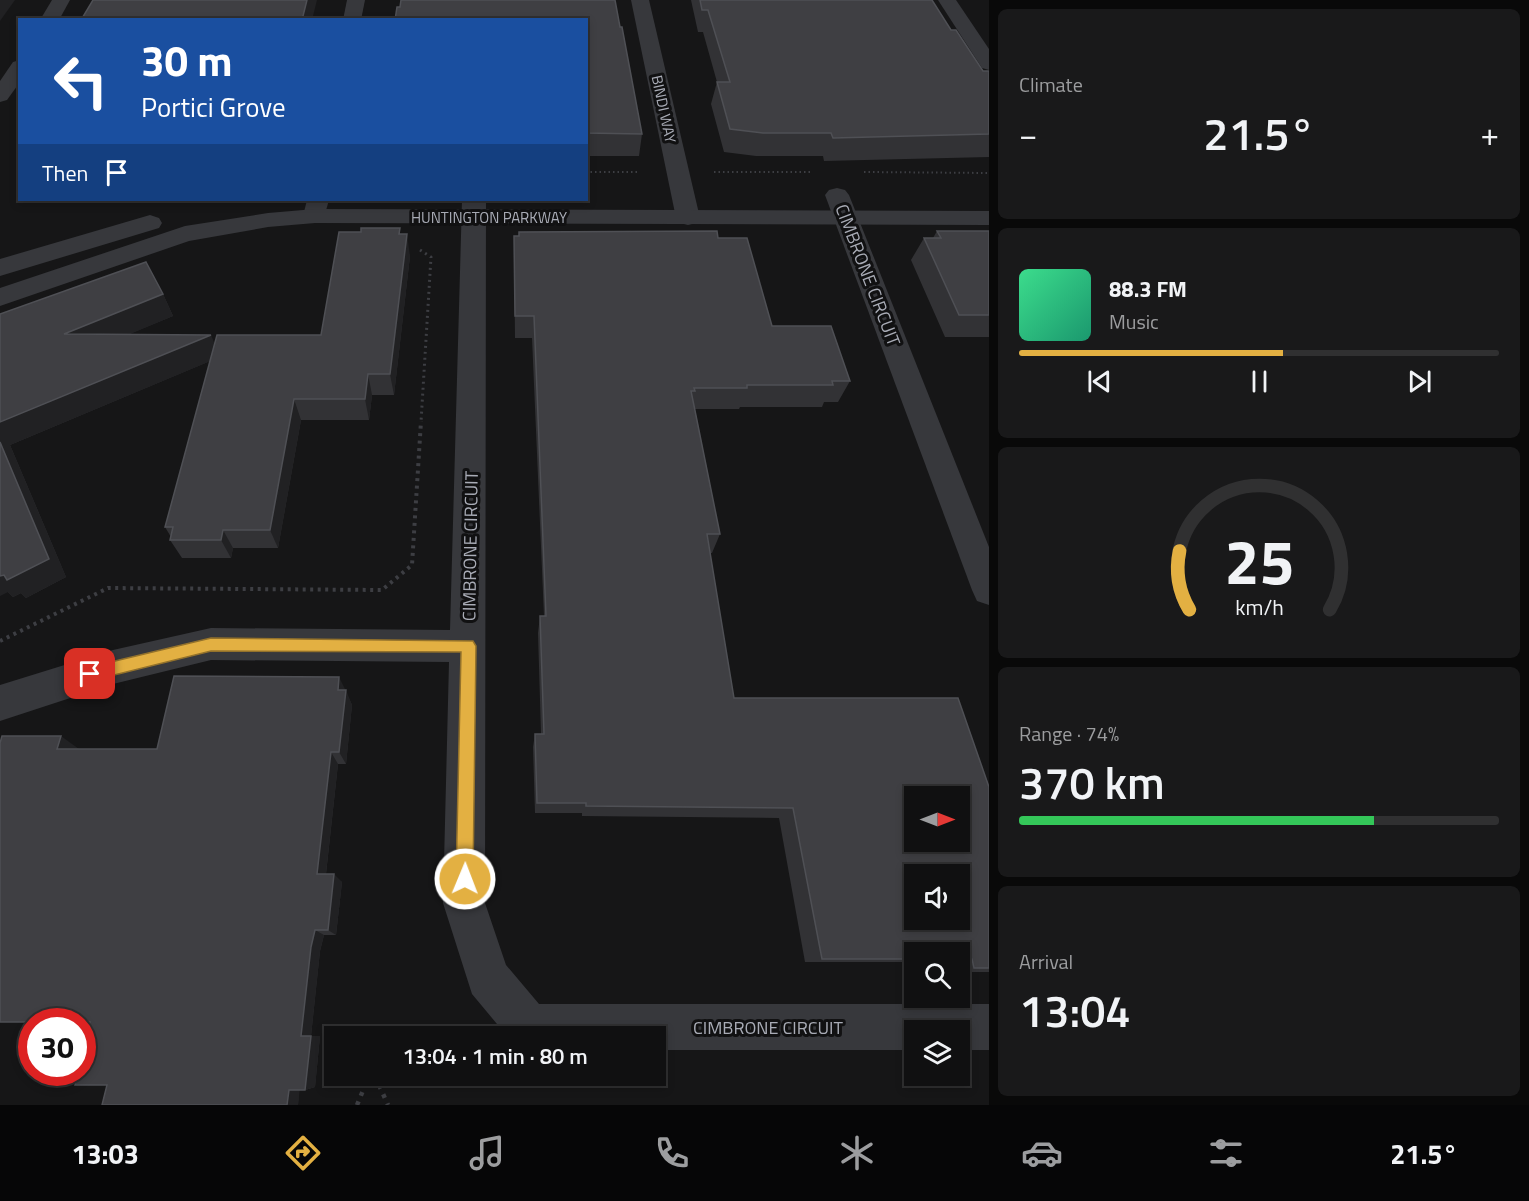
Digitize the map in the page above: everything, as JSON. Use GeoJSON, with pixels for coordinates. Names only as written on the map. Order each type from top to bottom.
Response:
{"type":"FeatureCollection","features":[{"type":"Feature","properties":{"kind":"street"},"geometry":{"type":"LineString","coordinates":[[50,18],[61,0]]}},
{"type":"Feature","properties":{"kind":"street"},"geometry":{"type":"LineString","coordinates":[[352,18],[356,0]]}},
{"type":"Feature","properties":{"kind":"street","name":"BINDI WAY"},"geometry":{"type":"LineString","coordinates":[[640,0],[685,206]]}},
{"type":"Feature","properties":{"kind":"street"},"geometry":{"type":"LineString","coordinates":[[948,0],[989,64]]}},
{"type":"Feature","properties":{"kind":"street"},"geometry":{"type":"LineString","coordinates":[[0,96],[18,69]]}},
{"type":"Feature","properties":{"kind":"street","name":"HUNTINGTON PARKWAY"},"geometry":{"type":"LineString","coordinates":[[10,293],[185,234],[268,220],[317,208],[685,206],[844,191]]}},
{"type":"Feature","properties":{"kind":"street","name":"HUNTINGTON PARKWAY"},"geometry":{"type":"LineString","coordinates":[[588,195],[685,206],[772,195],[844,191],[989,218]]}},
{"type":"Feature","properties":{"kind":"street","name":"CIMBRONE CIRCUIT"},"geometry":{"type":"LineString","coordinates":[[844,191],[979,536],[989,590]]}},
{"type":"Feature","properties":{"kind":"street"},"geometry":{"type":"LineString","coordinates":[[10,293],[4,259],[173,217],[252,201]]}},
{"type":"Feature","properties":{"kind":"street","name":"CIMBRONE CIRCUIT"},"geometry":{"type":"LineString","coordinates":[[474,208],[464,903],[488,978],[529,1027],[989,1027]]}},
{"type":"Feature","properties":{"kind":"street"},"geometry":{"type":"LineString","coordinates":[[0,703],[113,667],[211,644],[468,646]]}},
{"type":"Feature","properties":{"kind":"path"},"geometry":{"type":"LineString","coordinates":[[588,172],[678,172],[844,191],[989,173]]}},
{"type":"Feature","properties":{"kind":"path"},"geometry":{"type":"LineString","coordinates":[[0,641],[108,588],[382,590],[412,565],[431,257],[415,246]]}},
{"type":"Feature","properties":{"kind":"path"},"geometry":{"type":"LineString","coordinates":[[357,1105],[365,1086]]}},
{"type":"Feature","properties":{"kind":"path"},"geometry":{"type":"LineString","coordinates":[[379,1086],[388,1105]]}},
{"type":"Feature","properties":{"kind":"building"},"geometry":{"type":"Polygon","coordinates":[[[93,0],[307,0],[302,18],[82,18],[93,0]]]}},
{"type":"Feature","properties":{"kind":"building"},"geometry":{"type":"Polygon","coordinates":[[[401,0],[615,0],[642,134],[588,133],[588,18],[395,18],[397,7],[400,7],[401,0]]]}},
{"type":"Feature","properties":{"kind":"building"},"geometry":{"type":"Polygon","coordinates":[[[700,0],[932,0],[951,30],[956,30],[983,71],[989,71],[989,134],[833,138],[831,133],[763,133],[730,129],[717,82],[730,82],[708,10],[702,10],[700,0]]]}},
{"type":"Feature","properties":{"kind":"building"},"geometry":{"type":"Polygon","coordinates":[[[361,228],[400,228],[399,234],[407,234],[390,374],[368,374],[365,399],[294,399],[270,530],[223,530],[221,540],[170,540],[173,527],[165,527],[217,335],[321,335],[339,232],[361,232],[361,228]]]}},
{"type":"Feature","properties":{"kind":"building"},"geometry":{"type":"Polygon","coordinates":[[[717,231],[718,238],[747,238],[772,326],[831,326],[850,381],[832,381],[833,385],[747,385],[747,388],[694,388],[695,391],[691,391],[720,534],[707,534],[734,698],[958,698],[989,787],[989,968],[974,968],[972,959],[970,959],[970,942],[904,942],[904,959],[822,959],[793,808],[586,806],[586,803],[537,803],[535,734],[544,734],[540,616],[546,616],[534,316],[515,316],[514,236],[519,236],[519,232],[717,231]]]}},
{"type":"Feature","properties":{"kind":"building"},"geometry":{"type":"Polygon","coordinates":[[[937,231],[989,231],[989,315],[959,315],[924,238],[941,238],[937,231]]]}},
{"type":"Feature","properties":{"kind":"building"},"geometry":{"type":"Polygon","coordinates":[[[146,262],[163,294],[64,334],[211,335],[0,422],[0,314],[146,262]]]}},
{"type":"Feature","properties":{"kind":"building"},"geometry":{"type":"Polygon","coordinates":[[[0,442],[49,559],[7,580],[4,575],[0,576],[0,442]]]}},
{"type":"Feature","properties":{"kind":"building"},"geometry":{"type":"Polygon","coordinates":[[[174,676],[339,677],[338,690],[346,690],[339,752],[331,752],[317,874],[334,874],[328,930],[315,930],[311,947],[301,1036],[311,1036],[305,1090],[289,1090],[287,1105],[102,1105],[107,1085],[96,1085],[96,1008],[18,1008],[18,1022],[0,1022],[0,743],[2,736],[61,736],[57,749],[157,749],[174,676]]]}},
{"type":"Feature","properties":{"kind":"route"},"geometry":{"type":"LineString","coordinates":[[90,674],[211,644],[468,646],[465,879]]}}]}
